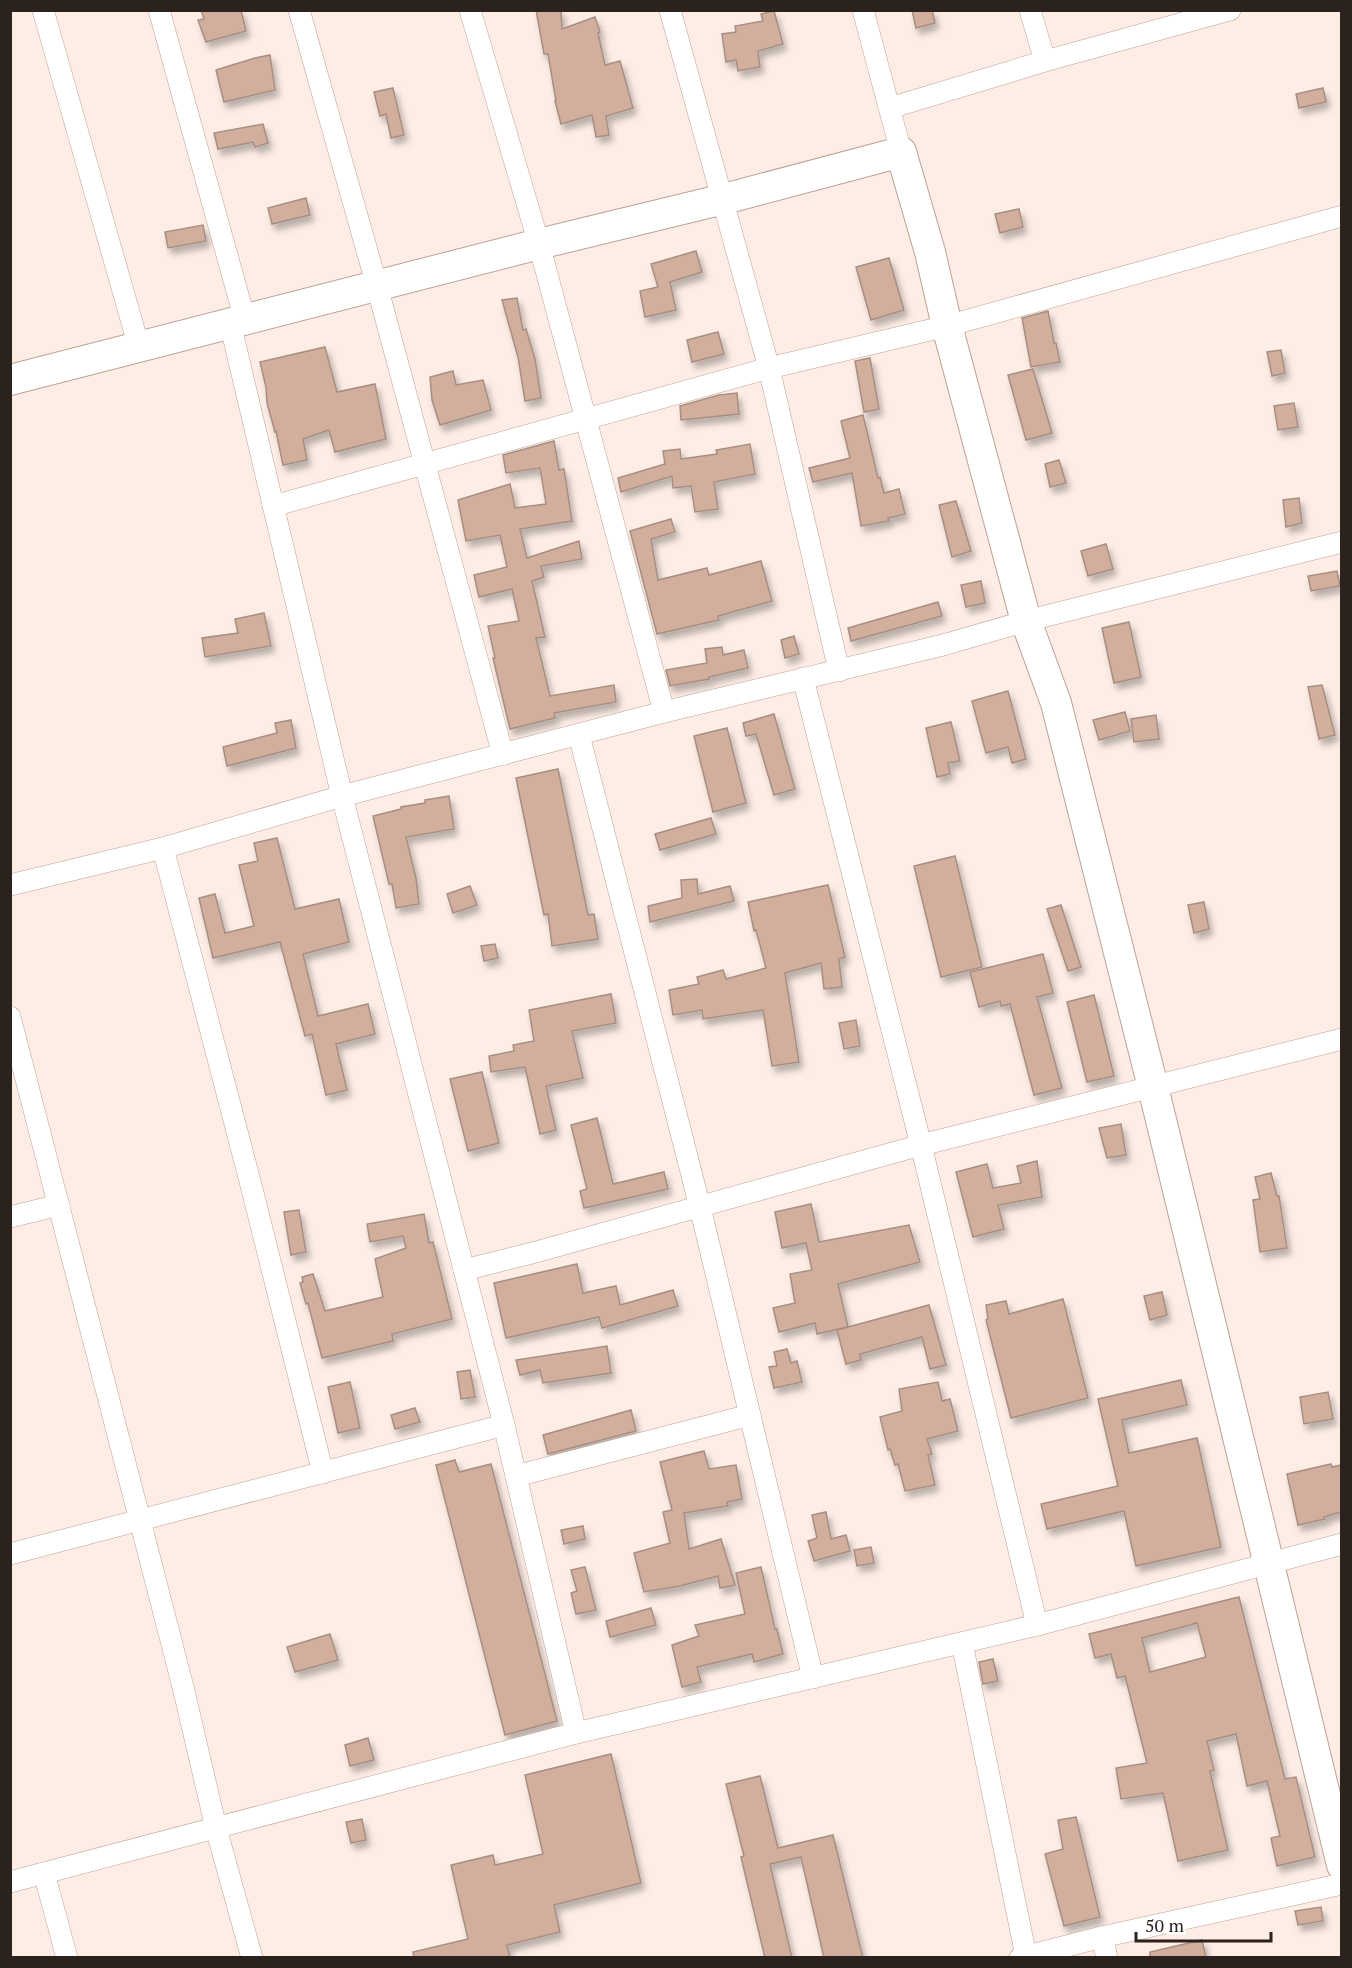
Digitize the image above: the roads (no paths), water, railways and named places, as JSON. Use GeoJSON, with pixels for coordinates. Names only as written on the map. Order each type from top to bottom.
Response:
{"type":"FeatureCollection","features":[{"type":"Feature","properties":{"kind":"street"},"geometry":{"type":"LineString","coordinates":[[43,10],[139,347]]}},
{"type":"Feature","properties":{"kind":"street"},"geometry":{"type":"LineString","coordinates":[[159,10],[237,322],[273,506],[342,795],[504,1425],[576,1733]]}},
{"type":"Feature","properties":{"kind":"street"},"geometry":{"type":"LineString","coordinates":[[299,10],[377,286],[503,755]]}},
{"type":"Feature","properties":{"kind":"street"},"geometry":{"type":"LineString","coordinates":[[470,10],[539,244],[664,712]]}},
{"type":"Feature","properties":{"kind":"street"},"geometry":{"type":"LineString","coordinates":[[670,10],[769,368],[839,671]]}},
{"type":"Feature","properties":{"kind":"street"},"geometry":{"type":"LineString","coordinates":[[862,10],[930,252],[947,326],[1026,621],[1056,703],[1153,1087],[1341,1865]]}},
{"type":"Feature","properties":{"kind":"street"},"geometry":{"type":"LineString","coordinates":[[1030,10],[1045,61]]}},
{"type":"Feature","properties":{"kind":"street"},"geometry":{"type":"LineString","coordinates":[[890,108],[1183,17],[1230,10]]}},
{"type":"Feature","properties":{"kind":"street"},"geometry":{"type":"LineString","coordinates":[[10,380],[901,152]]}},
{"type":"Feature","properties":{"kind":"street"},"geometry":{"type":"LineString","coordinates":[[273,506],[769,368],[947,326],[1341,216]]}},
{"type":"Feature","properties":{"kind":"street"},"geometry":{"type":"LineString","coordinates":[[10,885],[163,848],[342,795],[664,712],[943,645],[1026,621],[1341,542]]}},
{"type":"Feature","properties":{"kind":"street"},"geometry":{"type":"LineString","coordinates":[[803,678],[921,1145],[1037,1625]]}},
{"type":"Feature","properties":{"kind":"street"},"geometry":{"type":"LineString","coordinates":[[579,735],[700,1207],[813,1678]]}},
{"type":"Feature","properties":{"kind":"street"},"geometry":{"type":"LineString","coordinates":[[163,848],[323,1473]]}},
{"type":"Feature","properties":{"kind":"street"},"geometry":{"type":"LineString","coordinates":[[10,1017],[140,1521],[216,1828],[252,1958]]}},
{"type":"Feature","properties":{"kind":"street"},"geometry":{"type":"LineString","coordinates":[[464,1270],[528,1255],[921,1145],[1341,1039]]}},
{"type":"Feature","properties":{"kind":"street"},"geometry":{"type":"LineString","coordinates":[[10,1217],[59,1205]]}},
{"type":"Feature","properties":{"kind":"street"},"geometry":{"type":"LineString","coordinates":[[516,1476],[750,1415]]}},
{"type":"Feature","properties":{"kind":"street"},"geometry":{"type":"LineString","coordinates":[[10,1554],[504,1425]]}},
{"type":"Feature","properties":{"kind":"street"},"geometry":{"type":"LineString","coordinates":[[10,1882],[576,1733],[1037,1625],[1341,1544]]}},
{"type":"Feature","properties":{"kind":"street"},"geometry":{"type":"LineString","coordinates":[[962,1643],[1023,1957],[1101,1937],[1341,1884]]}},
{"type":"Feature","properties":{"kind":"street"},"geometry":{"type":"LineString","coordinates":[[44,1873],[67,1958]]}},
{"type":"Feature","properties":{"kind":"street"},"geometry":{"type":"LineString","coordinates":[[1101,1937],[1107,1958]]}}]}
